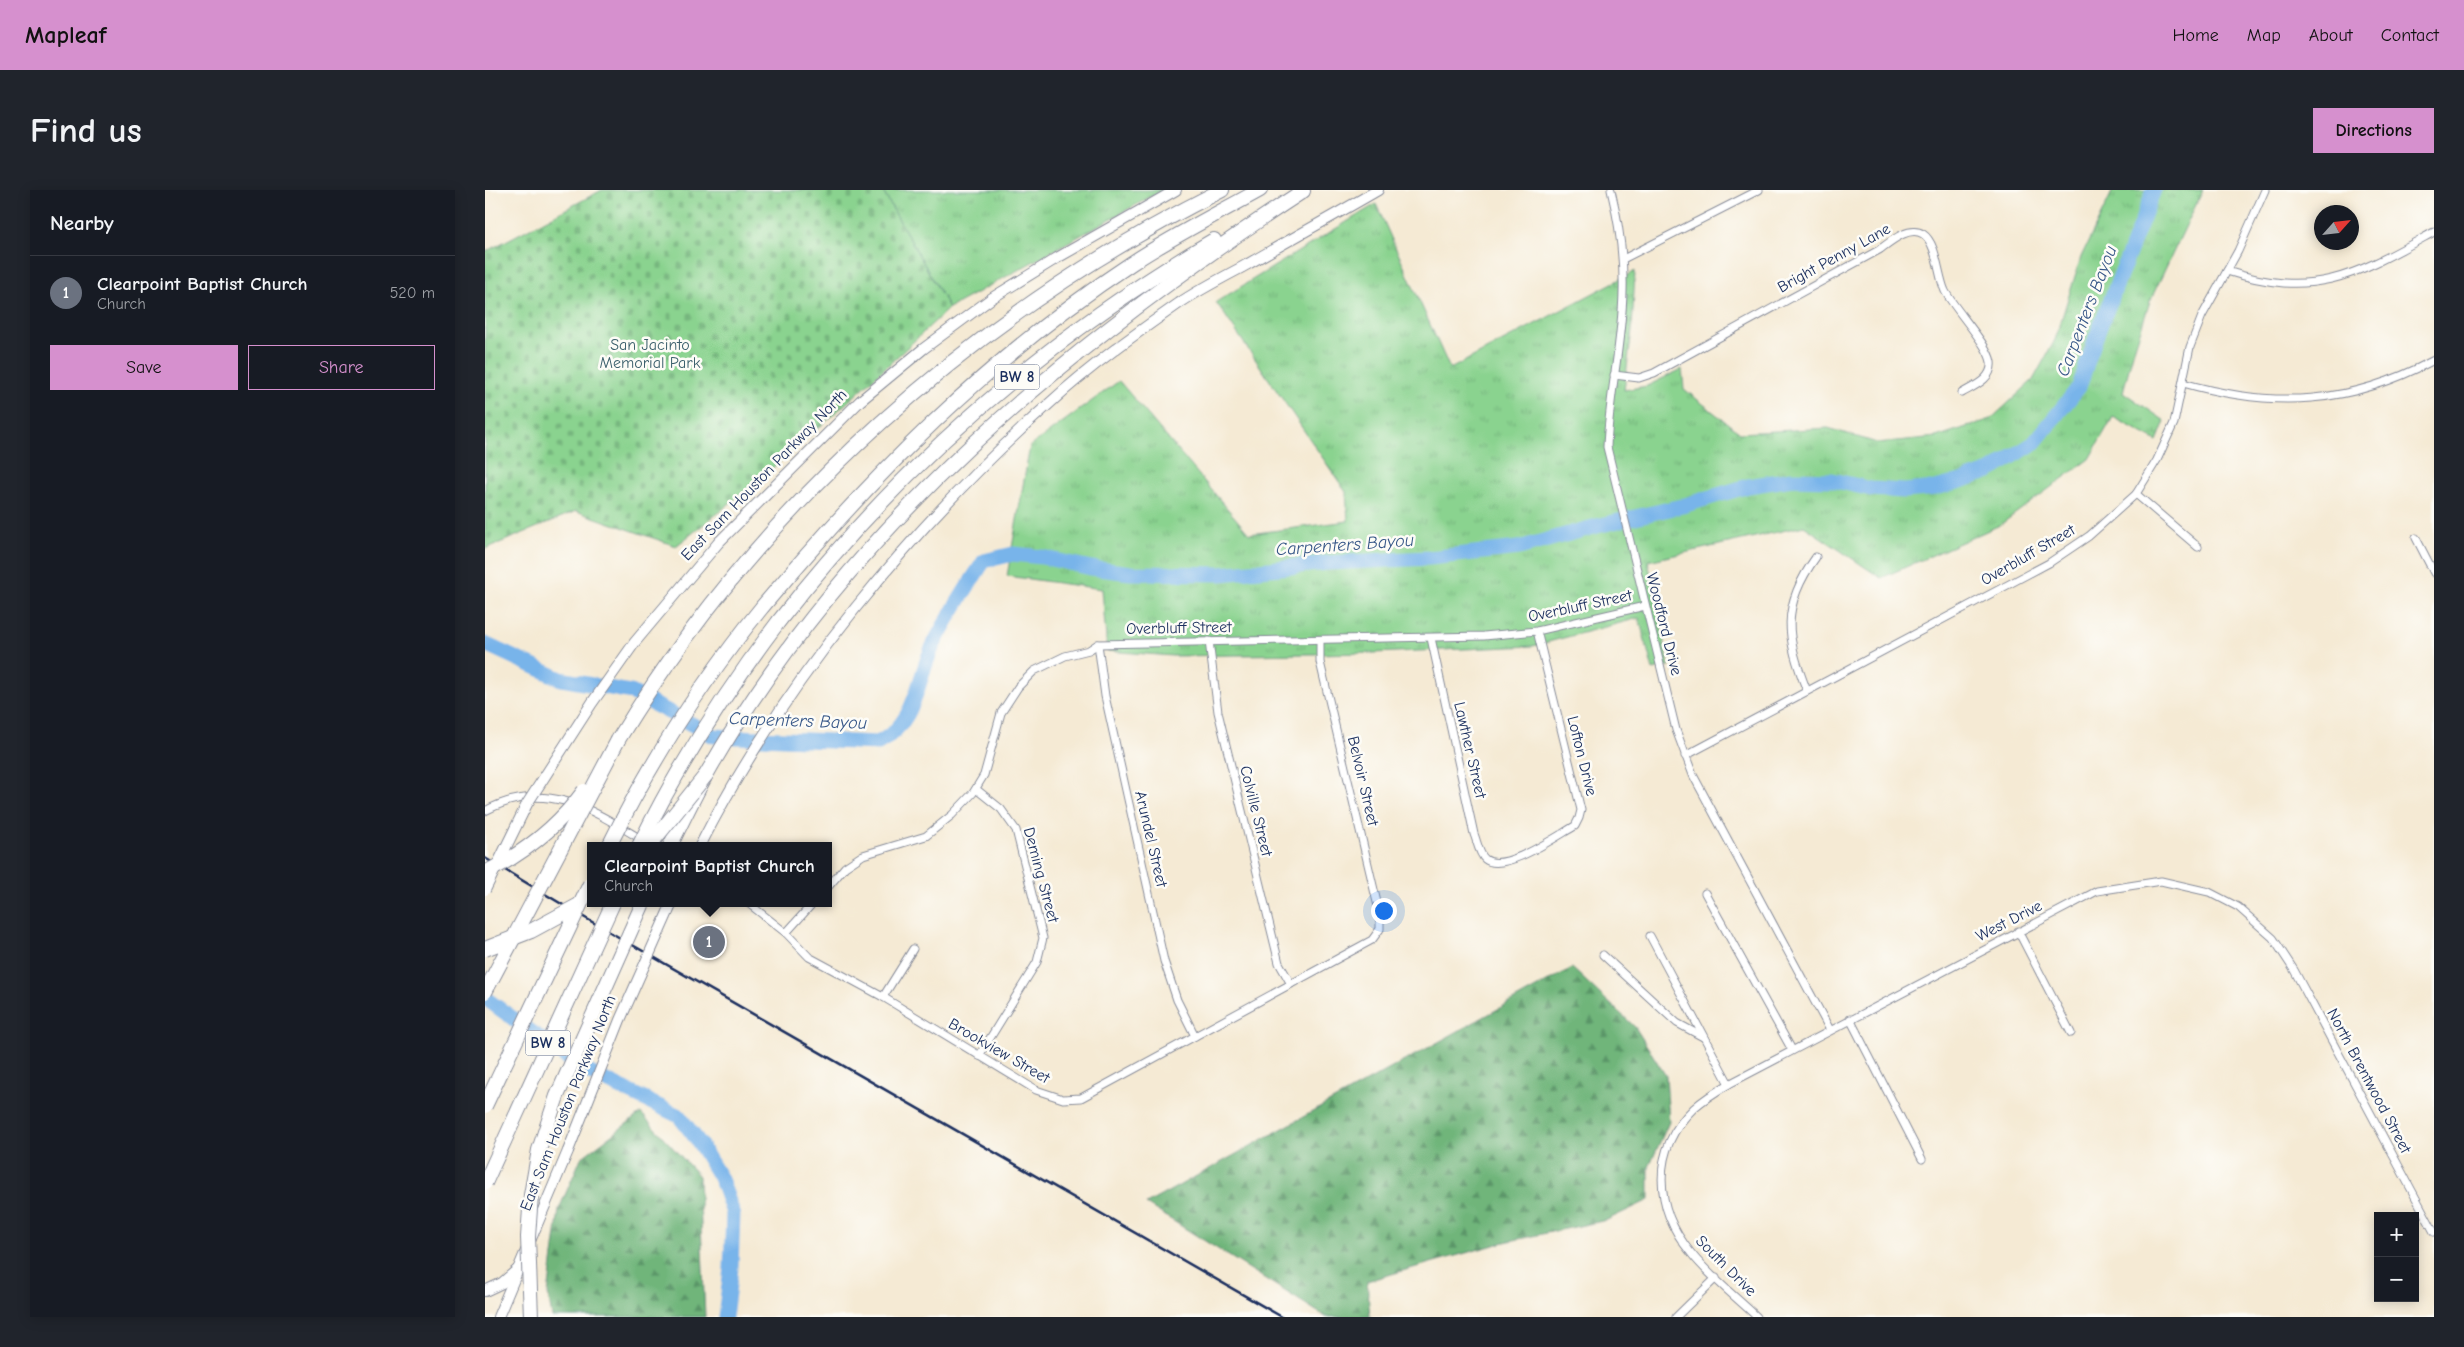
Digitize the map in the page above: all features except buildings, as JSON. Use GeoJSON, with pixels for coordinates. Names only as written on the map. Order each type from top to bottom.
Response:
{"type":"FeatureCollection","features":[{"type":"Feature","properties":{"kind":"highway"},"geometry":{"type":"LineString","coordinates":[[485,873],[519,854],[562,818],[582,794],[664,667],[730,580],[815,486],[890,416],[959,358],[1031,303],[1134,236],[1222,190]]}},
{"type":"Feature","properties":{"kind":"highway","name":"BW 8"},"geometry":{"type":"LineString","coordinates":[[611,842],[641,783],[677,722],[719,661],[814,544],[876,476],[984,375],[1065,310],[1133,262],[1260,190]]}},
{"type":"Feature","properties":{"kind":"highway"},"geometry":{"type":"LineString","coordinates":[[654,842],[705,776],[764,684],[803,631],[888,528],[935,478],[1016,403],[1074,355],[1185,270],[1304,190]]}},
{"type":"Feature","properties":{"kind":"highway","name":"BW 8"},"geometry":{"type":"LineString","coordinates":[[641,842],[678,771],[709,720],[779,621],[832,556],[911,471],[1036,361],[1125,294],[1304,190]]}},
{"type":"Feature","properties":{"kind":"highway"},"geometry":{"type":"LineString","coordinates":[[485,992],[617,740]]}},
{"type":"Feature","properties":{"kind":"highway"},"geometry":{"type":"LineString","coordinates":[[672,842],[705,776]]}},
{"type":"Feature","properties":{"kind":"highway","name":"BW 8"},"geometry":{"type":"LineString","coordinates":[[485,1106],[587,890]]}},
{"type":"Feature","properties":{"kind":"highway"},"geometry":{"type":"LineString","coordinates":[[485,949],[551,921],[587,900]]}},
{"type":"Feature","properties":{"kind":"highway","name":"BW 8"},"geometry":{"type":"LineString","coordinates":[[485,1183],[611,907]]}},
{"type":"Feature","properties":{"kind":"highway"},"geometry":{"type":"LineString","coordinates":[[531,1317],[528,1237],[531,1195],[539,1150],[557,1096],[641,907]]}},
{"type":"Feature","properties":{"kind":"main road","name":"East Sam Houston Parkway North"},"geometry":{"type":"LineString","coordinates":[[485,890],[527,804],[592,703],[635,642],[719,542],[860,401],[923,349],[992,298],[1177,190]]}},
{"type":"Feature","properties":{"kind":"main road","name":"BW 8"},"geometry":{"type":"LineString","coordinates":[[702,842],[721,804],[829,641],[891,565],[1023,427],[1081,376],[1183,301],[1378,190]]}},
{"type":"Feature","properties":{"kind":"main road","name":"East Sam Houston Parkway North"},"geometry":{"type":"LineString","coordinates":[[499,1317],[620,1020],[670,907]]}},
{"type":"Feature","properties":{"kind":"main road"},"geometry":{"type":"LineString","coordinates":[[485,1292],[501,1283],[519,1269]]}},
{"type":"Feature","properties":{"kind":"main road"},"geometry":{"type":"LineString","coordinates":[[506,1317],[508,1295]]}},
{"type":"Feature","properties":{"kind":"street","name":"Woodford Drive"},"geometry":{"type":"LineString","coordinates":[[1611,190],[1623,259],[1623,293],[1608,415],[1607,447],[1676,730],[1693,775],[1830,1030]]}},
{"type":"Feature","properties":{"kind":"street"},"geometry":{"type":"LineString","coordinates":[[1623,259],[1746,193],[1759,190]]}},
{"type":"Feature","properties":{"kind":"street","name":"Overbluff Street"},"geometry":{"type":"LineString","coordinates":[[1685,756],[2049,563],[2089,536],[2136,494],[2168,438],[2179,405],[2190,346],[2202,316],[2227,271],[2265,190]]}},
{"type":"Feature","properties":{"kind":"street","name":"Bright Penny Lane"},"geometry":{"type":"LineString","coordinates":[[1614,375],[1639,378],[1654,374],[1879,250],[1899,236],[1912,232],[1923,234],[1932,243],[1939,275],[1946,292],[1986,350],[1991,363],[1988,375],[1984,380],[1962,393]]}},
{"type":"Feature","properties":{"kind":"street"},"geometry":{"type":"LineString","coordinates":[[2227,271],[2255,281],[2274,284],[2309,284],[2329,281],[2351,275],[2376,264],[2434,232]]}},
{"type":"Feature","properties":{"kind":"street"},"geometry":{"type":"LineString","coordinates":[[2183,383],[2214,392],[2264,400],[2319,398],[2373,387],[2434,360]]}},
{"type":"Feature","properties":{"kind":"street"},"geometry":{"type":"LineString","coordinates":[[2136,494],[2198,547]]}},
{"type":"Feature","properties":{"kind":"street"},"geometry":{"type":"LineString","coordinates":[[2416,538],[2434,573]]}},
{"type":"Feature","properties":{"kind":"street"},"geometry":{"type":"LineString","coordinates":[[1807,691],[1794,656],[1790,623],[1792,602],[1798,583],[1816,557]]}},
{"type":"Feature","properties":{"kind":"street","name":"Overbluff Street"},"geometry":{"type":"LineString","coordinates":[[832,882],[845,867],[863,855],[926,836],[952,815],[976,789],[984,775],[999,718],[1011,696],[1034,671],[1065,656],[1089,650],[1098,644],[1484,636],[1537,631],[1645,606]]}},
{"type":"Feature","properties":{"kind":"street","name":"Lofton Drive"},"geometry":{"type":"LineString","coordinates":[[1491,863],[1510,862],[1575,826],[1581,810],[1537,631]]}},
{"type":"Feature","properties":{"kind":"street","name":"Lawther Street"},"geometry":{"type":"LineString","coordinates":[[1431,638],[1474,834],[1483,858],[1491,863]]}},
{"type":"Feature","properties":{"kind":"street","name":"Belvoir Street"},"geometry":{"type":"LineString","coordinates":[[1320,640],[1320,662],[1380,915],[1380,929]]}},
{"type":"Feature","properties":{"kind":"street","name":"Colville Street"},"geometry":{"type":"LineString","coordinates":[[1209,641],[1218,712],[1279,962],[1291,984]]}},
{"type":"Feature","properties":{"kind":"street","name":"Arundel Street"},"geometry":{"type":"LineString","coordinates":[[1098,644],[1105,696],[1164,961],[1177,1000],[1195,1036]]}},
{"type":"Feature","properties":{"kind":"street","name":"Deming Street"},"geometry":{"type":"LineString","coordinates":[[976,789],[1001,809],[1016,830],[1043,938],[1037,962],[979,1056]]}},
{"type":"Feature","properties":{"kind":"street"},"geometry":{"type":"LineString","coordinates":[[485,810],[508,801],[530,797],[559,798],[581,805],[644,842]]}},
{"type":"Feature","properties":{"kind":"street","name":"West Drive"},"geometry":{"type":"LineString","coordinates":[[1729,1084],[2097,891],[2161,881],[2209,892],[2238,907],[2273,938],[2294,970]]}},
{"type":"Feature","properties":{"kind":"street"},"geometry":{"type":"LineString","coordinates":[[1705,893],[1792,1050]]}},
{"type":"Feature","properties":{"kind":"street","name":"Brookview Street"},"geometry":{"type":"LineString","coordinates":[[753,907],[786,933],[809,957],[883,997],[1045,1095],[1072,1099],[1081,1098],[1372,940],[1380,929]]}},
{"type":"Feature","properties":{"kind":"street"},"geometry":{"type":"LineString","coordinates":[[786,933],[809,907]]}},
{"type":"Feature","properties":{"kind":"street"},"geometry":{"type":"LineString","coordinates":[[2018,931],[2071,1033]]}},
{"type":"Feature","properties":{"kind":"street"},"geometry":{"type":"LineString","coordinates":[[1650,936],[1729,1084]]}},
{"type":"Feature","properties":{"kind":"street"},"geometry":{"type":"LineString","coordinates":[[883,997],[913,949]]}},
{"type":"Feature","properties":{"kind":"street"},"geometry":{"type":"LineString","coordinates":[[1603,955],[1677,1023],[1703,1037]]}},
{"type":"Feature","properties":{"kind":"street","name":"North Brentwood Street"},"geometry":{"type":"LineString","coordinates":[[2294,970],[2434,1232]]}},
{"type":"Feature","properties":{"kind":"street"},"geometry":{"type":"LineString","coordinates":[[1850,1020],[1922,1159]]}},
{"type":"Feature","properties":{"kind":"street","name":"South Drive"},"geometry":{"type":"LineString","coordinates":[[1729,1084],[1705,1098],[1686,1117],[1669,1142],[1663,1169],[1664,1199],[1671,1222],[1691,1254],[1757,1317]]}},
{"type":"Feature","properties":{"kind":"street"},"geometry":{"type":"LineString","coordinates":[[1676,1317],[1716,1278]]}},
{"type":"Feature","properties":{"kind":"green space","name":"San Jacinto Memorial Park"},"geometry":{"type":"Polygon","coordinates":[[[602,190],[882,190],[949,308],[816,431],[747,490],[676,546],[576,511],[485,549],[485,252],[602,190]]]}},
{"type":"Feature","properties":{"kind":"green space"},"geometry":{"type":"Polygon","coordinates":[[[882,190],[1163,190],[949,308],[882,190]]]}},
{"type":"Feature","properties":{"kind":"green space"},"geometry":{"type":"Polygon","coordinates":[[[2113,190],[2203,190],[2150,301],[2133,353],[2123,392],[2165,421],[2157,441],[2113,417],[2089,459],[2000,525],[1881,578],[1804,526],[1648,561],[1669,666],[1653,670],[1639,618],[1533,646],[1373,653],[1173,656],[1107,651],[1102,589],[1007,576],[1030,446],[1119,381],[1249,534],[1348,521],[1346,492],[1216,302],[1376,204],[1450,369],[1635,271],[1632,330],[1624,390],[1647,386],[1682,369],[1684,389],[1740,433],[1828,428],[1877,443],[1936,437],[1991,419],[2033,380],[2055,340],[2081,257],[2113,190]]]}},
{"type":"Feature","properties":{"kind":"green space"},"geometry":{"type":"Polygon","coordinates":[[[1572,968],[1635,1027],[1666,1076],[1669,1122],[1649,1167],[1649,1200],[1607,1220],[1505,1242],[1367,1281],[1370,1317],[1326,1317],[1146,1204],[1572,968]]]}},
{"type":"Feature","properties":{"kind":"green space"},"geometry":{"type":"Polygon","coordinates":[[[641,1113],[699,1176],[705,1317],[552,1317],[548,1294],[559,1209],[581,1158],[641,1113]]]}},
{"type":"Feature","properties":{"kind":"waterway","name":"Carpenters Bayou"},"geometry":{"type":"LineString","coordinates":[[485,644],[561,679],[631,692],[714,736],[878,743],[901,724],[908,712],[933,646],[951,613],[984,561],[1013,554],[1042,557],[1091,568],[1131,573],[1221,574],[1327,563],[1429,558],[1519,548],[1597,526],[1682,506],[1748,486],[1792,479],[1832,480],[1871,489],[1905,491],[1936,488],[1990,471],[2034,443],[2079,387],[2096,337],[2154,190]]}},
{"type":"Feature","properties":{"kind":"waterway","name":"Carpenters Bayou"},"geometry":{"type":"LineString","coordinates":[[485,998],[582,1069],[679,1116],[698,1141],[721,1179],[733,1213],[731,1268],[725,1317]]}},
{"type":"Feature","properties":{"kind":"railway"},"geometry":{"type":"LineString","coordinates":[[485,858],[580,915],[1282,1317]]}},
{"type":"Feature","properties":{"kind":"place","name":"Clearpoint Baptist Church"},"geometry":{"type":"Point","coordinates":[709,942]}}]}
